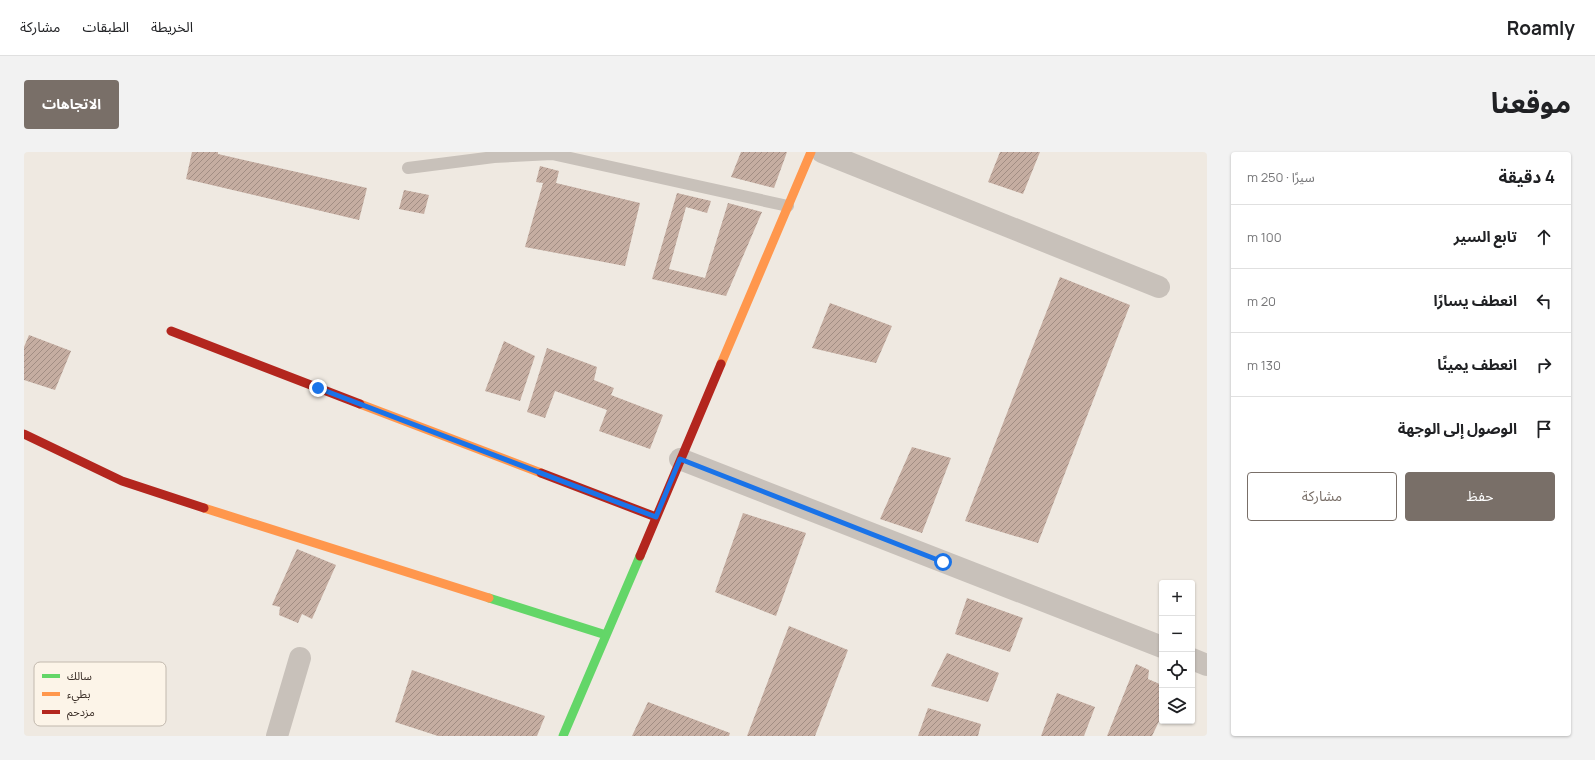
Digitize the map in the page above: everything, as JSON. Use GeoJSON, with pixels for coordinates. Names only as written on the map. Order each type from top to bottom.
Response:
{"type":"FeatureCollection","features":[{"type":"Feature","properties":{"kind":"street"},"geometry":{"type":"LineString","coordinates":[[564,736],[810,152]]}},
{"type":"Feature","properties":{"kind":"street"},"geometry":{"type":"LineString","coordinates":[[822,152],[1159,287]]}},
{"type":"Feature","properties":{"kind":"street"},"geometry":{"type":"LineString","coordinates":[[171,332],[656,517]]}},
{"type":"Feature","properties":{"kind":"street"},"geometry":{"type":"LineString","coordinates":[[24,434],[122,481],[150,491],[606,635]]}},
{"type":"Feature","properties":{"kind":"street"},"geometry":{"type":"LineString","coordinates":[[680,459],[1159,646]]}},
{"type":"Feature","properties":{"kind":"street"},"geometry":{"type":"LineString","coordinates":[[277,736],[300,658]]}},
{"type":"Feature","properties":{"kind":"street"},"geometry":{"type":"LineString","coordinates":[[1195,660],[1207,665]]}},
{"type":"Feature","properties":{"kind":"lane"},"geometry":{"type":"LineString","coordinates":[[408,168],[494,157],[552,154],[788,206]]}},
{"type":"Feature","properties":{"kind":"building"},"geometry":{"type":"Polygon","coordinates":[[[192,152],[218,152],[218,154],[367,188],[359,220],[186,179],[192,152]]]}},
{"type":"Feature","properties":{"kind":"building"},"geometry":{"type":"Polygon","coordinates":[[[741,152],[787,152],[774,188],[731,177],[741,152]]]}},
{"type":"Feature","properties":{"kind":"building"},"geometry":{"type":"Polygon","coordinates":[[[1000,152],[1040,152],[1023,194],[988,182],[1000,152]]]}},
{"type":"Feature","properties":{"kind":"building"},"geometry":{"type":"Polygon","coordinates":[[[540,166],[559,171],[556,183],[640,203],[625,266],[525,247],[543,183],[536,182],[540,166]]]}},
{"type":"Feature","properties":{"kind":"building"},"geometry":{"type":"Polygon","coordinates":[[[404,190],[429,195],[424,214],[399,209],[404,190]]]}},
{"type":"Feature","properties":{"kind":"building"},"geometry":{"type":"Polygon","coordinates":[[[677,193],[711,201],[707,213],[686,207],[669,269],[705,278],[728,203],[762,212],[726,296],[652,279],[677,193]]]}},
{"type":"Feature","properties":{"kind":"building"},"geometry":{"type":"Polygon","coordinates":[[[1060,277],[1130,305],[1038,543],[965,521],[1060,277]]]}},
{"type":"Feature","properties":{"kind":"building"},"geometry":{"type":"Polygon","coordinates":[[[830,303],[892,326],[876,363],[812,348],[830,303]]]}},
{"type":"Feature","properties":{"kind":"building"},"geometry":{"type":"Polygon","coordinates":[[[29,335],[71,351],[55,390],[24,380],[24,347],[29,335]]]}},
{"type":"Feature","properties":{"kind":"building"},"geometry":{"type":"Polygon","coordinates":[[[504,341],[535,356],[520,401],[485,391],[504,341]]]}},
{"type":"Feature","properties":{"kind":"building"},"geometry":{"type":"Polygon","coordinates":[[[547,348],[597,367],[594,380],[614,388],[611,395],[663,415],[650,449],[599,431],[607,410],[555,391],[545,418],[527,412],[547,348]]]}},
{"type":"Feature","properties":{"kind":"building"},"geometry":{"type":"Polygon","coordinates":[[[912,447],[951,458],[922,533],[880,519],[912,447]]]}},
{"type":"Feature","properties":{"kind":"building"},"geometry":{"type":"Polygon","coordinates":[[[743,513],[806,533],[776,616],[715,592],[743,513]]]}},
{"type":"Feature","properties":{"kind":"building"},"geometry":{"type":"Polygon","coordinates":[[[297,549],[336,565],[312,619],[302,614],[298,623],[279,615],[280,607],[272,605],[297,549]]]}},
{"type":"Feature","properties":{"kind":"building"},"geometry":{"type":"Polygon","coordinates":[[[967,598],[1023,618],[1010,652],[955,634],[967,598]]]}},
{"type":"Feature","properties":{"kind":"building"},"geometry":{"type":"Polygon","coordinates":[[[789,626],[848,650],[815,736],[747,736],[789,626]]]}},
{"type":"Feature","properties":{"kind":"building"},"geometry":{"type":"Polygon","coordinates":[[[947,653],[999,673],[988,702],[931,686],[947,653]]]}},
{"type":"Feature","properties":{"kind":"building"},"geometry":{"type":"Polygon","coordinates":[[[1136,664],[1149,670],[1148,679],[1159,684],[1159,721],[1152,736],[1107,736],[1136,664]]]}},
{"type":"Feature","properties":{"kind":"building"},"geometry":{"type":"Polygon","coordinates":[[[412,670],[545,716],[537,736],[438,736],[395,722],[412,670]]]}},
{"type":"Feature","properties":{"kind":"building"},"geometry":{"type":"Polygon","coordinates":[[[1057,693],[1095,707],[1084,736],[1041,736],[1057,693]]]}},
{"type":"Feature","properties":{"kind":"building"},"geometry":{"type":"Polygon","coordinates":[[[648,702],[730,733],[729,736],[632,736],[648,702]]]}},
{"type":"Feature","properties":{"kind":"building"},"geometry":{"type":"Polygon","coordinates":[[[928,708],[981,724],[978,736],[918,736],[928,708]]]}},
{"type":"Feature","properties":{"kind":"traffic: fast"},"geometry":{"type":"LineString","coordinates":[[563,736],[640,556]]}},
{"type":"Feature","properties":{"kind":"traffic: fast"},"geometry":{"type":"LineString","coordinates":[[489,598],[606,635]]}},
{"type":"Feature","properties":{"kind":"traffic: slow"},"geometry":{"type":"LineString","coordinates":[[721,364],[811,152]]}},
{"type":"Feature","properties":{"kind":"traffic: slow"},"geometry":{"type":"LineString","coordinates":[[360,404],[541,473]]}},
{"type":"Feature","properties":{"kind":"traffic: slow"},"geometry":{"type":"LineString","coordinates":[[204,508],[489,598]]}},
{"type":"Feature","properties":{"kind":"traffic: jam"},"geometry":{"type":"LineString","coordinates":[[171,331],[360,404]]}},
{"type":"Feature","properties":{"kind":"traffic: jam"},"geometry":{"type":"LineString","coordinates":[[640,556],[721,364]]}},
{"type":"Feature","properties":{"kind":"traffic: jam"},"geometry":{"type":"LineString","coordinates":[[24,434],[122,481],[204,508]]}},
{"type":"Feature","properties":{"kind":"traffic: jam"},"geometry":{"type":"LineString","coordinates":[[541,473],[656,517]]}},
{"type":"Feature","properties":{"kind":"route"},"geometry":{"type":"LineString","coordinates":[[318,388],[656,517],[680,459],[943,562]]}}]}
